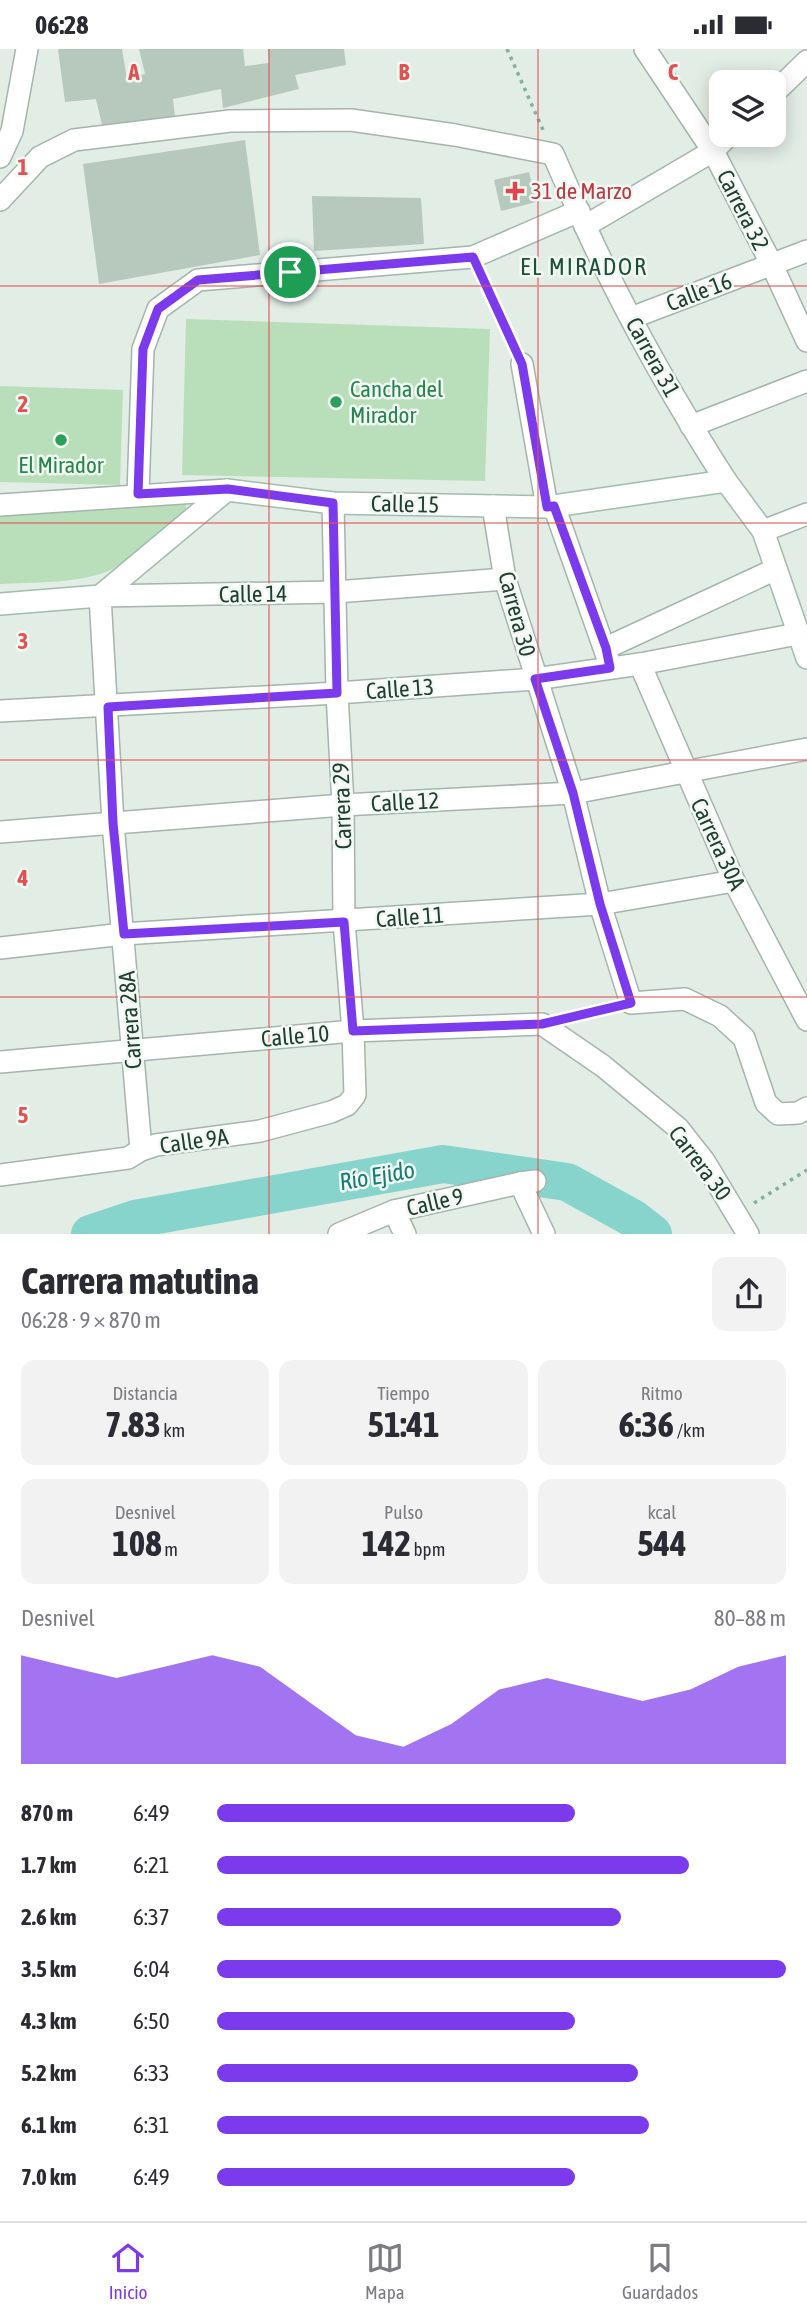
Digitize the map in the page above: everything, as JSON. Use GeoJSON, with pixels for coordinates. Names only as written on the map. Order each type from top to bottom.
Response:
{"type":"FeatureCollection","features":[{"type":"Feature","properties":{"kind":"street"},"geometry":{"type":"LineString","coordinates":[[0,157],[27,49]]}},
{"type":"Feature","properties":{"kind":"street","name":"Carrera 32"},"geometry":{"type":"LineString","coordinates":[[645,49],[713,151],[772,265],[807,341]]}},
{"type":"Feature","properties":{"kind":"street"},"geometry":{"type":"LineString","coordinates":[[786,81],[807,61]]}},
{"type":"Feature","properties":{"kind":"street"},"geometry":{"type":"LineString","coordinates":[[0,199],[40,157],[74,140],[230,121],[351,120],[455,135],[553,154]]}},
{"type":"Feature","properties":{"kind":"street"},"geometry":{"type":"LineString","coordinates":[[138,494],[143,349],[158,309],[198,280],[473,257],[582,219],[717,147]]}},
{"type":"Feature","properties":{"kind":"street","name":"Carrera 31"},"geometry":{"type":"LineString","coordinates":[[553,154],[631,318],[691,426],[726,481],[763,531],[807,658]]}},
{"type":"Feature","properties":{"kind":"street","name":"Calle 16"},"geometry":{"type":"LineString","coordinates":[[631,318],[807,251]]}},
{"type":"Feature","properties":{"kind":"street"},"geometry":{"type":"LineString","coordinates":[[522,364],[550,506],[608,658],[776,569]]}},
{"type":"Feature","properties":{"kind":"street"},"geometry":{"type":"LineString","coordinates":[[691,426],[807,381]]}},
{"type":"Feature","properties":{"kind":"street","name":"Calle 15"},"geometry":{"type":"LineString","coordinates":[[0,505],[228,489],[333,503],[550,506],[726,481]]}},
{"type":"Feature","properties":{"kind":"street"},"geometry":{"type":"LineString","coordinates":[[100,596],[228,489]]}},
{"type":"Feature","properties":{"kind":"street","name":"Carrera 29"},"geometry":{"type":"LineString","coordinates":[[333,503],[344,922],[355,1095],[347,1105]]}},
{"type":"Feature","properties":{"kind":"street","name":"Carrera 30"},"geometry":{"type":"LineString","coordinates":[[493,506],[505,579],[573,793],[600,904],[631,1003]]}},
{"type":"Feature","properties":{"kind":"street"},"geometry":{"type":"LineString","coordinates":[[763,531],[807,514]]}},
{"type":"Feature","properties":{"kind":"street","name":"Calle 14"},"geometry":{"type":"LineString","coordinates":[[0,604],[100,596],[336,592],[505,579]]}},
{"type":"Feature","properties":{"kind":"street","name":"Carrera 28A"},"geometry":{"type":"LineString","coordinates":[[100,596],[113,823],[141,1150]]}},
{"type":"Feature","properties":{"kind":"street","name":"Calle 13"},"geometry":{"type":"LineString","coordinates":[[0,711],[108,707],[535,679],[608,658],[640,664],[797,634]]}},
{"type":"Feature","properties":{"kind":"street","name":"Carrera 30A"},"geometry":{"type":"LineString","coordinates":[[640,664],[734,881],[807,1020]]}},
{"type":"Feature","properties":{"kind":"street","name":"Calle 12"},"geometry":{"type":"LineString","coordinates":[[0,832],[343,805],[573,793],[807,749]]}},
{"type":"Feature","properties":{"kind":"street","name":"Calle 11"},"geometry":{"type":"LineString","coordinates":[[0,948],[124,934],[600,904],[734,881]]}},
{"type":"Feature","properties":{"kind":"street"},"geometry":{"type":"LineString","coordinates":[[631,1003],[685,999],[720,1016],[744,1038],[766,1103],[778,1114],[798,1113],[807,1108]]}},
{"type":"Feature","properties":{"kind":"street","name":"Carrera 30"},"geometry":{"type":"LineString","coordinates":[[542,1024],[603,1066],[678,1128],[705,1161],[748,1234]]}},
{"type":"Feature","properties":{"kind":"street","name":"Calle 10"},"geometry":{"type":"LineString","coordinates":[[0,1062],[353,1031],[542,1024]]}},
{"type":"Feature","properties":{"kind":"street","name":"Calle 9A"},"geometry":{"type":"LineString","coordinates":[[0,1175],[128,1158],[156,1145],[260,1132],[347,1105]]}},
{"type":"Feature","properties":{"kind":"street","name":"Calle 9"},"geometry":{"type":"LineString","coordinates":[[339,1234],[394,1211],[527,1182],[544,1234]]}},
{"type":"Feature","properties":{"kind":"street"},"geometry":{"type":"LineString","coordinates":[[394,1211],[405,1234]]}},
{"type":"Feature","properties":{"kind":"path"},"geometry":{"type":"LineString","coordinates":[[506,49],[553,154]]}},
{"type":"Feature","properties":{"kind":"path"},"geometry":{"type":"LineString","coordinates":[[473,257],[522,364]]}},
{"type":"Feature","properties":{"kind":"path"},"geometry":{"type":"LineString","coordinates":[[542,1024],[631,1003]]}},
{"type":"Feature","properties":{"kind":"path"},"geometry":{"type":"LineString","coordinates":[[737,1213],[807,1170]]}},
{"type":"Feature","properties":{"kind":"green space","name":"Cancha del Mirador"},"geometry":{"type":"Polygon","coordinates":[[[186,319],[490,329],[485,481],[182,475],[186,319]]]}},
{"type":"Feature","properties":{"kind":"green space","name":"El Mirador"},"geometry":{"type":"Polygon","coordinates":[[[0,386],[123,390],[120,485],[0,482],[0,386]]]}},
{"type":"Feature","properties":{"kind":"green space"},"geometry":{"type":"Polygon","coordinates":[[[0,497],[180,501],[186,505],[186,512],[139,552],[108,571],[69,580],[0,584],[0,497]]]}},
{"type":"Feature","properties":{"kind":"building"},"geometry":{"type":"Polygon","coordinates":[[[58,49],[122,49],[127,79],[145,74],[139,49],[243,49],[245,66],[269,63],[268,49],[344,49],[346,65],[295,75],[299,89],[223,108],[221,89],[173,99],[175,116],[103,129],[96,99],[65,102],[58,49]]]}},
{"type":"Feature","properties":{"kind":"building"},"geometry":{"type":"Polygon","coordinates":[[[245,140],[260,255],[99,284],[83,164],[245,140]]]}},
{"type":"Feature","properties":{"kind":"building","name":"31 de Marzo"},"geometry":{"type":"Polygon","coordinates":[[[529,172],[536,202],[501,211],[494,180],[529,172]]]}},
{"type":"Feature","properties":{"kind":"building"},"geometry":{"type":"Polygon","coordinates":[[[312,196],[421,198],[424,244],[314,251],[312,196]]]}},
{"type":"Feature","properties":{"kind":"waterway","name":"Río Ejido"},"geometry":{"type":"LineString","coordinates":[[90,1234],[135,1219],[443,1164],[567,1182],[634,1219],[653,1234]]}},
{"type":"Feature","properties":{"kind":"place","name":"31 de Marzo"},"geometry":{"type":"Point","coordinates":[515,191]}},
{"type":"Feature","properties":{"kind":"place","name":"Cancha del Mirador"},"geometry":{"type":"Point","coordinates":[336,402]}},
{"type":"Feature","properties":{"kind":"place","name":"El Mirador"},"geometry":{"type":"Point","coordinates":[61,440]}},
{"type":"Feature","properties":{"kind":"district","name":"EL MIRADOR"},"geometry":{"type":"Point","coordinates":[584,267]}},
{"type":"Feature","properties":{"kind":"route"},"geometry":{"type":"LineString","coordinates":[[473,257],[522,364],[547,507],[554,506],[606,648],[610,668],[535,679],[573,793],[600,904],[631,1003],[542,1024],[353,1031],[344,922],[124,934],[113,823],[108,707],[337,693],[333,503],[228,489],[138,494],[143,349],[158,309],[198,280],[290,272],[473,257]]}}]}
